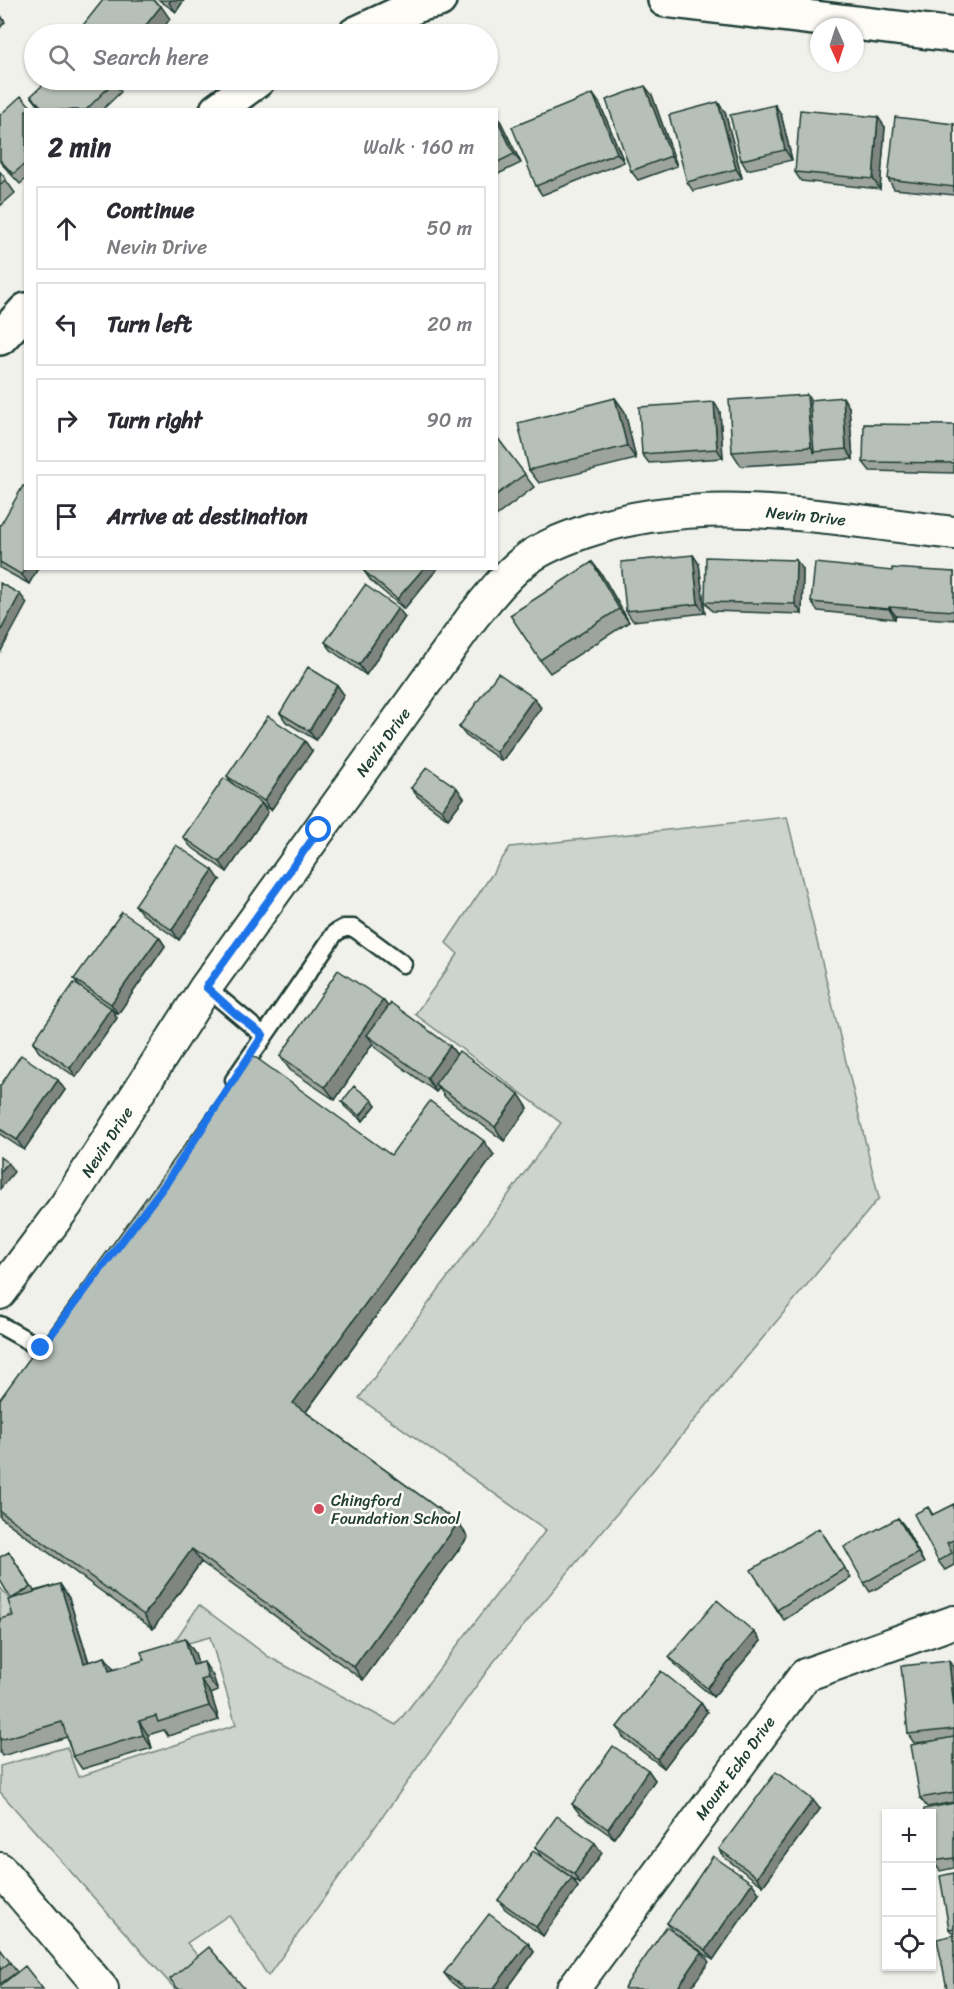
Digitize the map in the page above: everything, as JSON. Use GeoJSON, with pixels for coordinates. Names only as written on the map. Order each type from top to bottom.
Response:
{"type":"FeatureCollection","features":[{"type":"Feature","properties":{"kind":"main road"},"geometry":{"type":"LineString","coordinates":[[665,0],[954,35]]}},
{"type":"Feature","properties":{"kind":"main road"},"geometry":{"type":"LineString","coordinates":[[377,24],[426,1]]}},
{"type":"Feature","properties":{"kind":"main road"},"geometry":{"type":"LineString","coordinates":[[220,108],[244,90]]}},
{"type":"Feature","properties":{"kind":"main road"},"geometry":{"type":"LineString","coordinates":[[0,338],[24,312]]}},
{"type":"Feature","properties":{"kind":"street","name":"Nevin Drive"},"geometry":{"type":"LineString","coordinates":[[0,1293],[66,1205],[206,987],[474,615],[501,583],[524,561],[562,540],[598,528],[642,517],[692,511],[770,512],[954,533]]}},
{"type":"Feature","properties":{"kind":"street","name":"Mount Echo Drive"},"geometry":{"type":"LineString","coordinates":[[573,1989],[805,1675],[954,1622]]}},
{"type":"Feature","properties":{"kind":"street"},"geometry":{"type":"LineString","coordinates":[[0,1869],[102,1989]]}},
{"type":"Feature","properties":{"kind":"lane"},"geometry":{"type":"LineString","coordinates":[[225,1094],[263,1035],[335,933],[344,928],[354,928],[403,964]]}},
{"type":"Feature","properties":{"kind":"lane"},"geometry":{"type":"LineString","coordinates":[[206,987],[263,1035]]}},
{"type":"Feature","properties":{"kind":"lane"},"geometry":{"type":"LineString","coordinates":[[0,1325],[41,1348]]}},
{"type":"Feature","properties":{"kind":"lane"},"geometry":{"type":"LineString","coordinates":[[29,1365],[51,1333]]}},
{"type":"Feature","properties":{"kind":"shaded area"},"geometry":{"type":"Polygon","coordinates":[[[787,817],[879,1198],[492,1664],[268,1976],[229,1915],[187,1943],[201,1960],[175,1989],[0,1792],[0,1766],[67,1747],[78,1777],[236,1725],[210,1637],[170,1648],[199,1605],[269,1657],[396,1725],[546,1530],[359,1398],[561,1123],[415,1014],[458,954],[446,943],[510,847],[787,817]]]}},
{"type":"Feature","properties":{"kind":"shaded area"},"geometry":{"type":"Polygon","coordinates":[[[0,1587],[17,1609],[0,1623],[0,1587]]]}},
{"type":"Feature","properties":{"kind":"building"},"geometry":{"type":"Polygon","coordinates":[[[103,0],[153,0],[161,6],[147,24],[84,24],[103,0]]]}},
{"type":"Feature","properties":{"kind":"building"},"geometry":{"type":"Polygon","coordinates":[[[645,86],[671,156],[631,171],[606,100],[645,86]]]}},
{"type":"Feature","properties":{"kind":"building"},"geometry":{"type":"Polygon","coordinates":[[[37,90],[106,90],[88,108],[43,108],[31,96],[37,90]]]}},
{"type":"Feature","properties":{"kind":"building"},"geometry":{"type":"Polygon","coordinates":[[[593,94],[617,153],[536,186],[512,127],[593,94]]]}},
{"type":"Feature","properties":{"kind":"building"},"geometry":{"type":"Polygon","coordinates":[[[21,96],[32,108],[24,108],[24,165],[13,174],[0,160],[0,115],[21,96]]]}},
{"type":"Feature","properties":{"kind":"building"},"geometry":{"type":"Polygon","coordinates":[[[718,102],[736,169],[687,182],[669,115],[718,102]]]}},
{"type":"Feature","properties":{"kind":"building"},"geometry":{"type":"Polygon","coordinates":[[[775,105],[785,150],[741,160],[730,115],[775,105]]]}},
{"type":"Feature","properties":{"kind":"building"},"geometry":{"type":"Polygon","coordinates":[[[800,110],[878,117],[873,179],[795,172],[800,110]]]}},
{"type":"Feature","properties":{"kind":"building"},"geometry":{"type":"Polygon","coordinates":[[[895,117],[954,124],[954,187],[888,179],[895,117]]]}},
{"type":"Feature","properties":{"kind":"building"},"geometry":{"type":"Polygon","coordinates":[[[498,121],[514,154],[498,162],[498,121]]]}},
{"type":"Feature","properties":{"kind":"building"},"geometry":{"type":"Polygon","coordinates":[[[0,172],[6,179],[0,185],[0,172]]]}},
{"type":"Feature","properties":{"kind":"building"},"geometry":{"type":"Polygon","coordinates":[[[807,395],[811,447],[732,452],[729,400],[807,395]]]}},
{"type":"Feature","properties":{"kind":"building"},"geometry":{"type":"Polygon","coordinates":[[[843,397],[846,449],[814,452],[810,400],[843,397]]]}},
{"type":"Feature","properties":{"kind":"building"},"geometry":{"type":"Polygon","coordinates":[[[615,398],[627,446],[529,470],[518,423],[615,398]]]}},
{"type":"Feature","properties":{"kind":"building"},"geometry":{"type":"Polygon","coordinates":[[[714,402],[717,449],[642,454],[639,407],[714,402]]]}},
{"type":"Feature","properties":{"kind":"building"},"geometry":{"type":"Polygon","coordinates":[[[864,424],[954,425],[954,463],[863,462],[864,424]]]}},
{"type":"Feature","properties":{"kind":"building"},"geometry":{"type":"Polygon","coordinates":[[[498,439],[525,474],[498,494],[498,439]]]}},
{"type":"Feature","properties":{"kind":"building"},"geometry":{"type":"Polygon","coordinates":[[[24,486],[25,570],[22,575],[0,562],[0,526],[24,486]]]}},
{"type":"Feature","properties":{"kind":"building"},"geometry":{"type":"Polygon","coordinates":[[[693,555],[698,604],[626,611],[621,562],[693,555]]]}},
{"type":"Feature","properties":{"kind":"building"},"geometry":{"type":"Polygon","coordinates":[[[706,557],[796,560],[795,604],[705,602],[706,557]]]}},
{"type":"Feature","properties":{"kind":"building"},"geometry":{"type":"Polygon","coordinates":[[[592,562],[619,609],[540,660],[510,615],[592,562]]]}},
{"type":"Feature","properties":{"kind":"building"},"geometry":{"type":"Polygon","coordinates":[[[815,563],[892,571],[892,568],[954,572],[954,611],[889,607],[889,609],[811,602],[815,563]]]}},
{"type":"Feature","properties":{"kind":"building"},"geometry":{"type":"Polygon","coordinates":[[[365,570],[422,570],[397,599],[365,570]]]}},
{"type":"Feature","properties":{"kind":"building"},"geometry":{"type":"Polygon","coordinates":[[[0,583],[20,594],[0,632],[0,583]]]}},
{"type":"Feature","properties":{"kind":"building"},"geometry":{"type":"Polygon","coordinates":[[[365,585],[398,608],[359,665],[325,642],[365,585]]]}},
{"type":"Feature","properties":{"kind":"building"},"geometry":{"type":"Polygon","coordinates":[[[308,667],[337,685],[309,731],[280,713],[308,667]]]}},
{"type":"Feature","properties":{"kind":"building"},"geometry":{"type":"Polygon","coordinates":[[[498,673],[534,698],[496,752],[459,727],[498,673]]]}},
{"type":"Feature","properties":{"kind":"building"},"geometry":{"type":"Polygon","coordinates":[[[268,716],[305,741],[264,801],[227,776],[268,716]]]}},
{"type":"Feature","properties":{"kind":"building"},"geometry":{"type":"Polygon","coordinates":[[[427,767],[457,788],[442,810],[411,788],[427,767]]]}},
{"type":"Feature","properties":{"kind":"building"},"geometry":{"type":"Polygon","coordinates":[[[224,778],[261,803],[220,862],[183,837],[224,778]]]}},
{"type":"Feature","properties":{"kind":"building"},"geometry":{"type":"Polygon","coordinates":[[[176,845],[213,870],[172,930],[135,905],[176,845]]]}},
{"type":"Feature","properties":{"kind":"building"},"geometry":{"type":"Polygon","coordinates":[[[122,912],[159,937],[111,1004],[74,979],[122,912]]]}},
{"type":"Feature","properties":{"kind":"building"},"geometry":{"type":"Polygon","coordinates":[[[338,970],[383,1000],[325,1087],[280,1056],[338,970]]]}},
{"type":"Feature","properties":{"kind":"building"},"geometry":{"type":"Polygon","coordinates":[[[74,983],[111,1008],[70,1068],[33,1042],[74,983]]]}},
{"type":"Feature","properties":{"kind":"building"},"geometry":{"type":"Polygon","coordinates":[[[391,1003],[450,1046],[427,1078],[367,1035],[391,1003]]]}},
{"type":"Feature","properties":{"kind":"building"},"geometry":{"type":"Polygon","coordinates":[[[459,1051],[519,1094],[495,1127],[435,1084],[459,1051]]]}},
{"type":"Feature","properties":{"kind":"building"},"geometry":{"type":"Polygon","coordinates":[[[251,1054],[391,1155],[430,1101],[484,1141],[293,1403],[458,1523],[354,1667],[192,1549],[144,1615],[0,1511],[0,1399],[251,1054]]]}},
{"type":"Feature","properties":{"kind":"building"},"geometry":{"type":"Polygon","coordinates":[[[21,1055],[58,1080],[17,1140],[0,1129],[0,1086],[21,1055]]]}},
{"type":"Feature","properties":{"kind":"building"},"geometry":{"type":"Polygon","coordinates":[[[354,1086],[372,1100],[360,1116],[342,1102],[354,1086]]]}},
{"type":"Feature","properties":{"kind":"building"},"geometry":{"type":"Polygon","coordinates":[[[0,1157],[8,1163],[0,1172],[0,1157]]]}},
{"type":"Feature","properties":{"kind":"building"},"geometry":{"type":"Polygon","coordinates":[[[954,1504],[954,1540],[947,1543],[952,1553],[938,1561],[914,1514],[928,1507],[932,1515],[954,1504]]]}},
{"type":"Feature","properties":{"kind":"building"},"geometry":{"type":"Polygon","coordinates":[[[898,1518],[918,1553],[864,1583],[844,1547],[898,1518]]]}},
{"type":"Feature","properties":{"kind":"building"},"geometry":{"type":"Polygon","coordinates":[[[819,1528],[845,1568],[777,1610],[751,1570],[819,1528]]]}},
{"type":"Feature","properties":{"kind":"building"},"geometry":{"type":"Polygon","coordinates":[[[9,1552],[31,1587],[11,1599],[0,1580],[0,1557],[9,1552]]]}},
{"type":"Feature","properties":{"kind":"building"},"geometry":{"type":"Polygon","coordinates":[[[60,1584],[84,1663],[105,1657],[109,1671],[144,1660],[141,1652],[185,1639],[193,1665],[204,1662],[208,1678],[201,1680],[209,1706],[158,1722],[156,1716],[139,1721],[143,1735],[73,1756],[62,1722],[0,1740],[0,1619],[13,1616],[8,1600],[60,1584]]]}},
{"type":"Feature","properties":{"kind":"building"},"geometry":{"type":"Polygon","coordinates":[[[717,1600],[754,1632],[707,1688],[669,1657],[717,1600]]]}},
{"type":"Feature","properties":{"kind":"building"},"geometry":{"type":"Polygon","coordinates":[[[949,1661],[954,1729],[908,1734],[901,1666],[949,1661]]]}},
{"type":"Feature","properties":{"kind":"building"},"geometry":{"type":"Polygon","coordinates":[[[661,1671],[701,1703],[657,1759],[617,1727],[661,1671]]]}},
{"type":"Feature","properties":{"kind":"building"},"geometry":{"type":"Polygon","coordinates":[[[954,1737],[954,1792],[920,1798],[911,1745],[954,1737]]]}},
{"type":"Feature","properties":{"kind":"building"},"geometry":{"type":"Polygon","coordinates":[[[613,1746],[648,1770],[608,1829],[572,1804],[613,1746]]]}},
{"type":"Feature","properties":{"kind":"building"},"geometry":{"type":"Polygon","coordinates":[[[776,1772],[813,1800],[757,1877],[719,1849],[776,1772]]]}},
{"type":"Feature","properties":{"kind":"building"},"geometry":{"type":"Polygon","coordinates":[[[954,1803],[954,1858],[936,1861],[936,1809],[924,1809],[954,1803]]]}},
{"type":"Feature","properties":{"kind":"building"},"geometry":{"type":"Polygon","coordinates":[[[557,1816],[595,1843],[574,1874],[535,1847],[557,1816]]]}},
{"type":"Feature","properties":{"kind":"building"},"geometry":{"type":"Polygon","coordinates":[[[533,1851],[572,1878],[536,1927],[498,1900],[533,1851]]]}},
{"type":"Feature","properties":{"kind":"building"},"geometry":{"type":"Polygon","coordinates":[[[713,1856],[752,1883],[706,1950],[667,1923],[713,1856]]]}},
{"type":"Feature","properties":{"kind":"building"},"geometry":{"type":"Polygon","coordinates":[[[954,1873],[954,1928],[949,1929],[940,1876],[954,1873]]]}},
{"type":"Feature","properties":{"kind":"building"},"geometry":{"type":"Polygon","coordinates":[[[489,1914],[528,1943],[493,1989],[466,1989],[444,1973],[489,1914]]]}},
{"type":"Feature","properties":{"kind":"building"},"geometry":{"type":"Polygon","coordinates":[[[666,1927],[702,1952],[677,1989],[625,1989],[624,1988],[666,1927]]]}},
{"type":"Feature","properties":{"kind":"building"},"geometry":{"type":"Polygon","coordinates":[[[954,1935],[954,1989],[947,1989],[937,1939],[954,1935]]]}},
{"type":"Feature","properties":{"kind":"building"},"geometry":{"type":"Polygon","coordinates":[[[209,1947],[244,1988],[178,1989],[170,1979],[209,1947]]]}},
{"type":"Feature","properties":{"kind":"building"},"geometry":{"type":"Polygon","coordinates":[[[0,1949],[10,1962],[0,1970],[0,1949]]]}},
{"type":"Feature","properties":{"kind":"building"},"geometry":{"type":"Polygon","coordinates":[[[25,1966],[43,1989],[0,1989],[0,1986],[25,1966]]]}},
{"type":"Feature","properties":{"kind":"place","name":"Chingford Foundation School"},"geometry":{"type":"Point","coordinates":[319,1509]}},
{"type":"Feature","properties":{"kind":"route"},"geometry":{"type":"LineString","coordinates":[[41,1348],[167,1182],[263,1035],[206,987],[319,830]]}}]}
